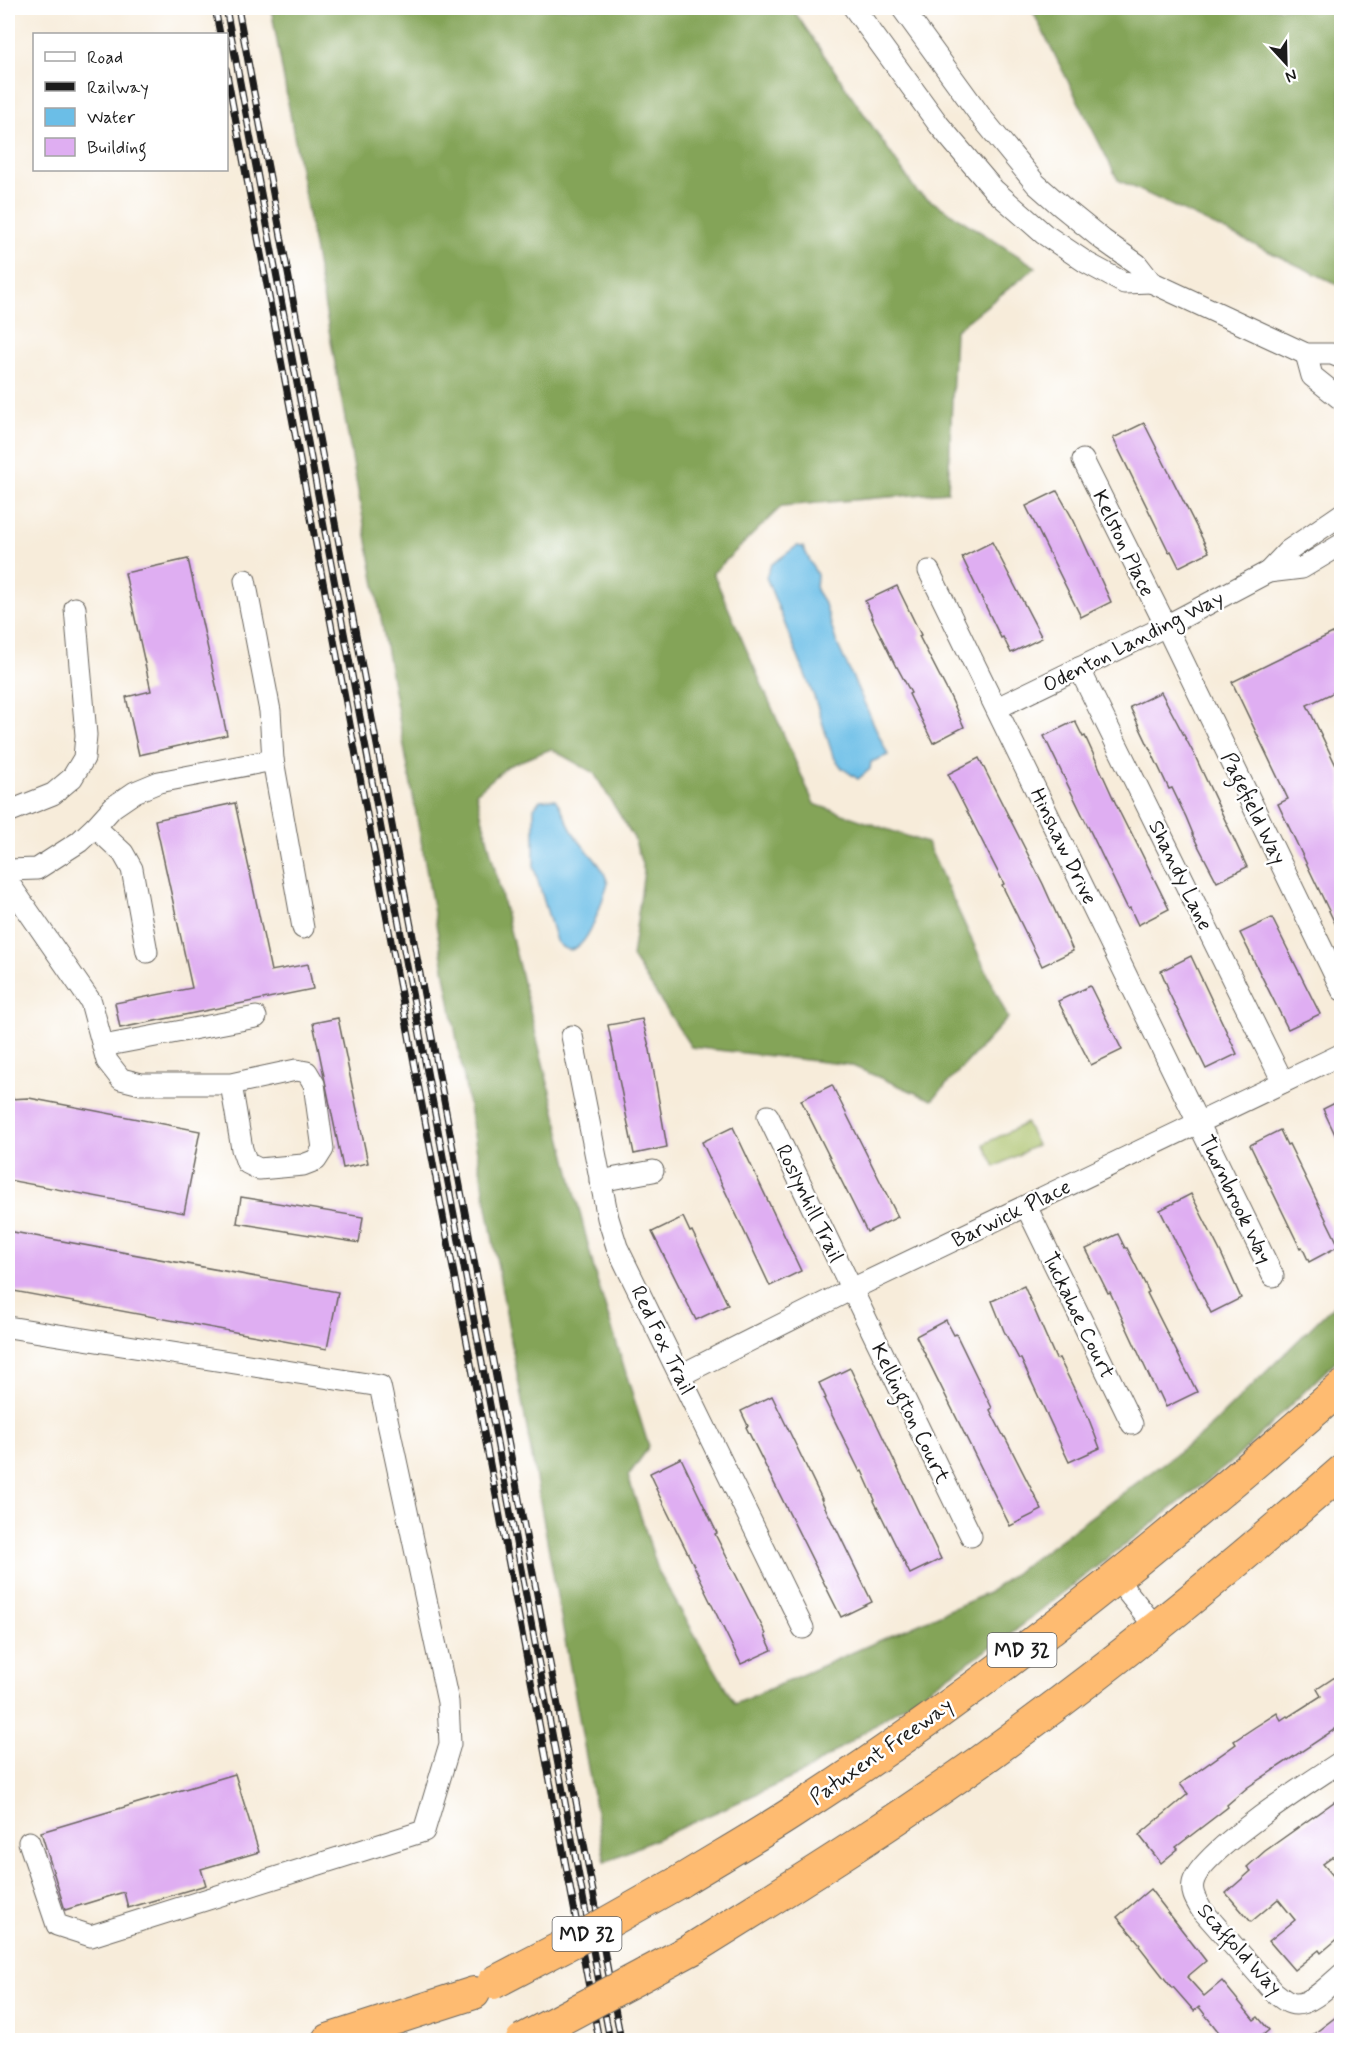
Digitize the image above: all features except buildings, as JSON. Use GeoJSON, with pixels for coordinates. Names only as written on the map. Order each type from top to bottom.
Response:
{"type":"FeatureCollection","features":[{"type":"Feature","properties":{"kind":"highway","name":"Patuxent Freeway"},"geometry":{"type":"LineString","coordinates":[[371,2040],[484,1988],[587,1934],[679,1882],[795,1811],[903,1738],[1116,1578],[1248,1470],[1341,1387]]}},
{"type":"Feature","properties":{"kind":"highway","name":"MD 32"},"geometry":{"type":"LineString","coordinates":[[522,2040],[692,1949],[825,1867],[937,1791],[1032,1724],[1156,1628],[1341,1471]]}},
{"type":"Feature","properties":{"kind":"highway"},"geometry":{"type":"LineString","coordinates":[[328,2040],[484,1988]]}},
{"type":"Feature","properties":{"kind":"street"},"geometry":{"type":"LineString","coordinates":[[854,8],[939,125],[994,190],[1044,234],[1087,263],[1124,283],[1151,282],[1306,354],[1332,354],[1341,358]]}},
{"type":"Feature","properties":{"kind":"street"},"geometry":{"type":"LineString","coordinates":[[902,8],[981,118],[1036,184],[1094,233],[1137,264],[1151,282]]}},
{"type":"Feature","properties":{"kind":"street"},"geometry":{"type":"LineString","coordinates":[[1306,354],[1312,376],[1341,400]]}},
{"type":"Feature","properties":{"kind":"street","name":"Kelston Place"},"geometry":{"type":"LineString","coordinates":[[1083,460],[1166,626]]}},
{"type":"Feature","properties":{"kind":"street","name":"Odenton Landing Way"},"geometry":{"type":"LineString","coordinates":[[997,708],[1166,626],[1268,572],[1288,551],[1341,514]]}},
{"type":"Feature","properties":{"kind":"street","name":"Odenton Landing Way"},"geometry":{"type":"LineString","coordinates":[[1268,572],[1302,568],[1341,544]]}},
{"type":"Feature","properties":{"kind":"street","name":"Hinshaw Drive"},"geometry":{"type":"LineString","coordinates":[[929,571],[1199,1122]]}},
{"type":"Feature","properties":{"kind":"street"},"geometry":{"type":"LineString","coordinates":[[245,580],[270,711],[273,760],[303,928]]}},
{"type":"Feature","properties":{"kind":"street"},"geometry":{"type":"LineString","coordinates":[[8,812],[53,794],[72,778],[84,758],[86,735],[75,608]]}},
{"type":"Feature","properties":{"kind":"street","name":"Pagefield Way"},"geometry":{"type":"LineString","coordinates":[[1166,626],[1341,990]]}},
{"type":"Feature","properties":{"kind":"street","name":"Shandy Lane"},"geometry":{"type":"LineString","coordinates":[[1079,668],[1283,1082]]}},
{"type":"Feature","properties":{"kind":"street"},"geometry":{"type":"LineString","coordinates":[[8,870],[37,869],[80,842],[114,807],[135,792],[159,783],[273,760]]}},
{"type":"Feature","properties":{"kind":"street"},"geometry":{"type":"LineString","coordinates":[[95,827],[123,853],[132,869],[147,952]]}},
{"type":"Feature","properties":{"kind":"street"},"geometry":{"type":"LineString","coordinates":[[8,882],[91,1002],[107,1061],[121,1079],[141,1084],[231,1084],[296,1070],[307,1072],[314,1084],[323,1149],[316,1160],[303,1166],[259,1169],[247,1163],[242,1149],[231,1084]]}},
{"type":"Feature","properties":{"kind":"street"},"geometry":{"type":"LineString","coordinates":[[103,1046],[256,1017]]}},
{"type":"Feature","properties":{"kind":"street","name":"Red Fox Trail"},"geometry":{"type":"LineString","coordinates":[[572,1036],[600,1181],[617,1247],[803,1628]]}},
{"type":"Feature","properties":{"kind":"street","name":"Barwick Place"},"geometry":{"type":"LineString","coordinates":[[681,1375],[852,1289],[1341,1054]]}},
{"type":"Feature","properties":{"kind":"street","name":"Roslynhill Trail"},"geometry":{"type":"LineString","coordinates":[[768,1116],[852,1289]]}},
{"type":"Feature","properties":{"kind":"street","name":"Thornbrook Way"},"geometry":{"type":"LineString","coordinates":[[1199,1122],[1273,1276]]}},
{"type":"Feature","properties":{"kind":"street"},"geometry":{"type":"LineString","coordinates":[[600,1181],[653,1171]]}},
{"type":"Feature","properties":{"kind":"street","name":"Tuckahoe Court"},"geometry":{"type":"LineString","coordinates":[[1026,1206],[1132,1424]]}},
{"type":"Feature","properties":{"kind":"street","name":"Kellington Court"},"geometry":{"type":"LineString","coordinates":[[852,1289],[971,1536]]}},
{"type":"Feature","properties":{"kind":"street"},"geometry":{"type":"LineString","coordinates":[[8,1327],[380,1386],[448,1702],[450,1744],[424,1831],[91,1936],[57,1925],[29,1842]]}},
{"type":"Feature","properties":{"kind":"street"},"geometry":{"type":"LineString","coordinates":[[1116,1578],[1156,1628]]}},
{"type":"Feature","properties":{"kind":"street","name":"Scaffold Way"},"geometry":{"type":"LineString","coordinates":[[1341,1761],[1266,1811],[1205,1863],[1196,1874],[1192,1884],[1193,1896],[1201,1909],[1284,2001],[1296,2004],[1307,2001],[1341,1974]]}},
{"type":"Feature","properties":{"kind":"green space"},"geometry":{"type":"Polygon","coordinates":[[[271,8],[792,8],[917,192],[1036,267],[955,331],[948,492],[782,506],[713,573],[814,804],[927,843],[1008,1018],[932,1100],[850,1065],[691,1047],[632,957],[644,871],[634,838],[594,773],[551,749],[508,766],[476,793],[596,1277],[649,1447],[628,1476],[659,1573],[735,1704],[988,1593],[1204,1433],[1341,1298],[1341,1356],[1234,1460],[1006,1637],[803,1773],[605,1862],[271,8]]]}},
{"type":"Feature","properties":{"kind":"green space"},"geometry":{"type":"Polygon","coordinates":[[[1031,8],[1341,8],[1341,286],[1118,180],[1031,8]]]}},
{"type":"Feature","properties":{"kind":"green space"},"geometry":{"type":"Polygon","coordinates":[[[1026,1123],[1037,1145],[995,1167],[984,1144],[1026,1123]]]}},
{"type":"Feature","properties":{"kind":"water"},"geometry":{"type":"Polygon","coordinates":[[[797,546],[803,547],[817,575],[816,590],[825,604],[836,641],[888,755],[871,762],[870,769],[858,779],[842,768],[833,756],[815,699],[766,577],[771,565],[797,546]]]}},
{"type":"Feature","properties":{"kind":"water"},"geometry":{"type":"Polygon","coordinates":[[[555,799],[573,832],[598,864],[608,883],[596,918],[582,942],[574,949],[565,949],[556,941],[534,868],[534,808],[540,800],[555,799]]]}},
{"type":"Feature","properties":{"kind":"railway"},"geometry":{"type":"LineString","coordinates":[[215,8],[220,33]]}},
{"type":"Feature","properties":{"kind":"railway"},"geometry":{"type":"LineString","coordinates":[[226,8],[610,2040]]}},
{"type":"Feature","properties":{"kind":"railway"},"geometry":{"type":"LineString","coordinates":[[238,8],[621,2040]]}},
{"type":"Feature","properties":{"kind":"railway"},"geometry":{"type":"LineString","coordinates":[[228,80],[599,2040]]}}]}
